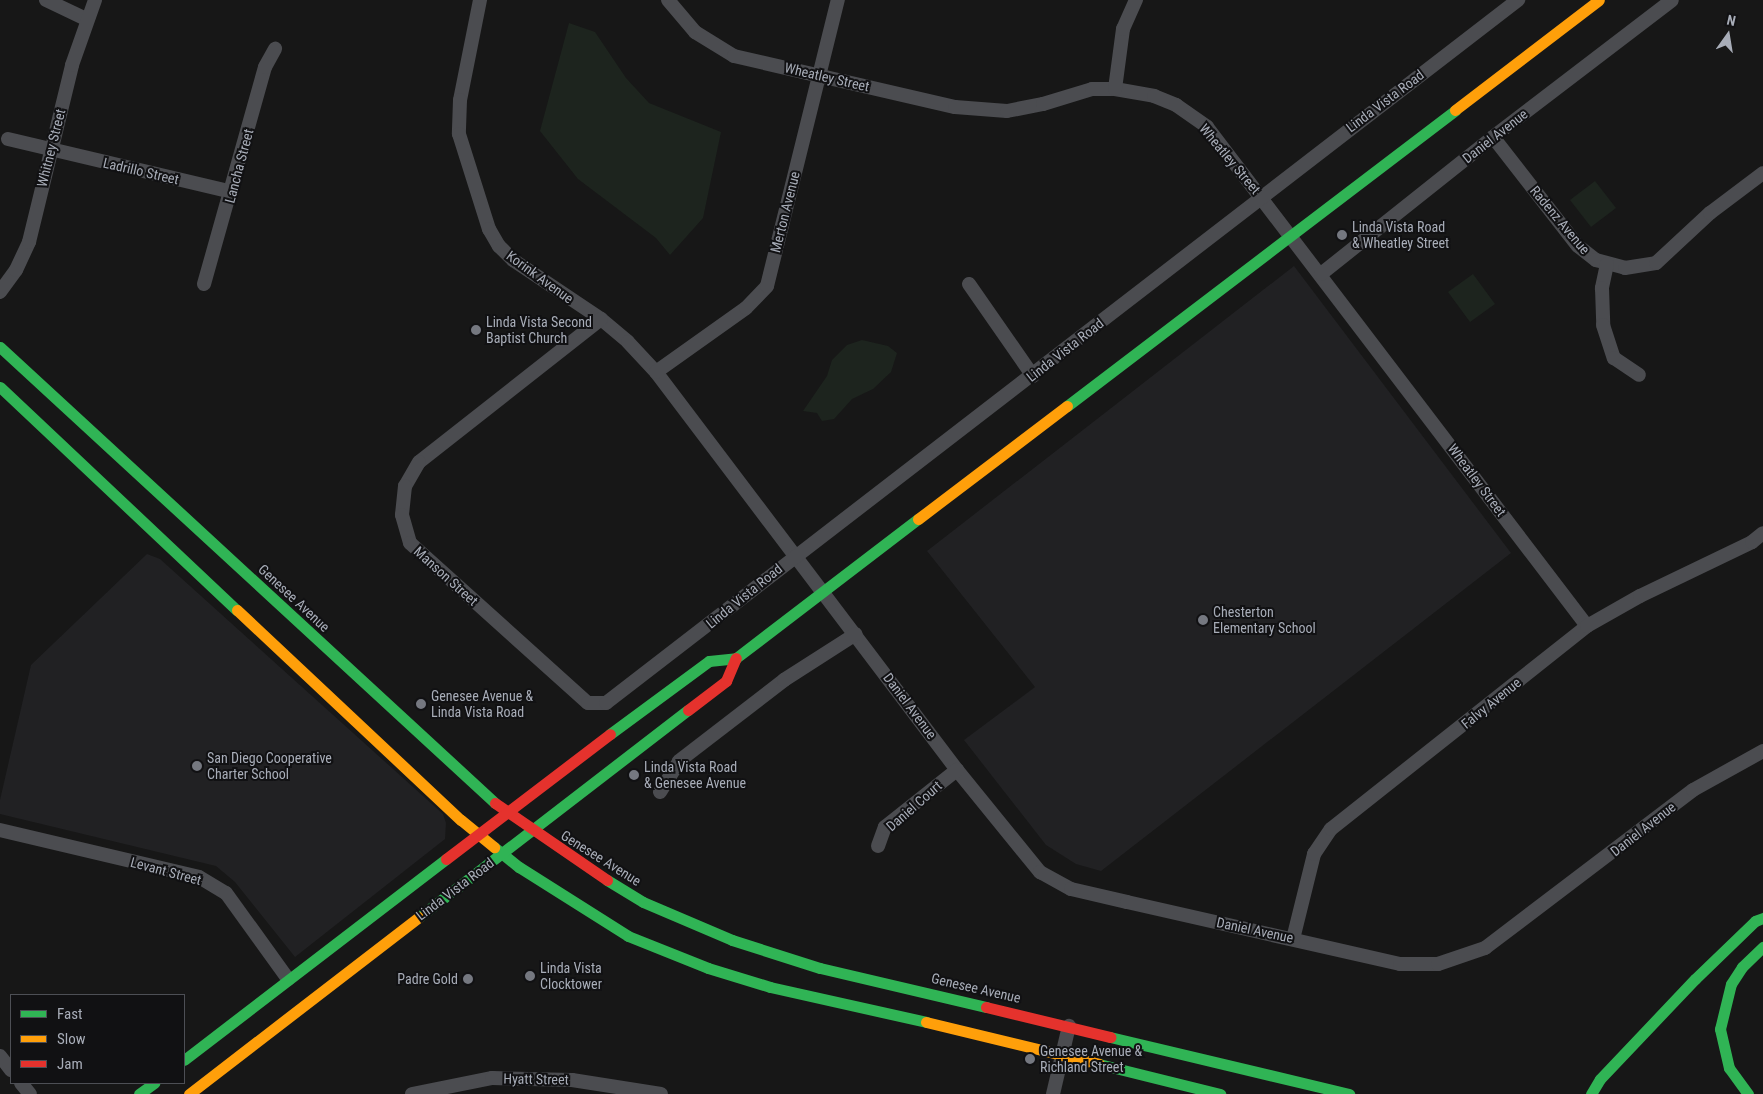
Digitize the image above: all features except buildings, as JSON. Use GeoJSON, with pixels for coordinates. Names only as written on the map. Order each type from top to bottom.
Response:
{"type":"FeatureCollection","features":[{"type":"Feature","properties":{"kind":"main road","name":"Linda Vista Road"},"geometry":{"type":"LineString","coordinates":[[185,1059],[506,812],[709,662],[736,658],[1599,0]]}},
{"type":"Feature","properties":{"kind":"main road","name":"Genesee Avenue"},"geometry":{"type":"LineString","coordinates":[[0,347],[506,812],[532,831],[643,902],[732,940],[820,968],[1349,1094]]}},
{"type":"Feature","properties":{"kind":"main road"},"geometry":{"type":"LineString","coordinates":[[0,387],[359,728],[478,834],[501,854],[628,936],[708,968],[770,988],[1220,1094]]}},
{"type":"Feature","properties":{"kind":"main road","name":"Linda Vista Road"},"geometry":{"type":"LineString","coordinates":[[189,1094],[726,681],[736,658]]}},
{"type":"Feature","properties":{"kind":"main road"},"geometry":{"type":"LineString","coordinates":[[1591,1094],[1600,1079],[1675,999],[1755,922],[1763,918]]}},
{"type":"Feature","properties":{"kind":"main road"},"geometry":{"type":"LineString","coordinates":[[1748,1094],[1729,1068],[1720,1029],[1723,1007],[1731,984],[1742,967],[1763,947]]}},
{"type":"Feature","properties":{"kind":"main road"},"geometry":{"type":"LineString","coordinates":[[139,1094],[153,1084]]}},
{"type":"Feature","properties":{"kind":"street"},"geometry":{"type":"LineString","coordinates":[[46,0],[86,19]]}},
{"type":"Feature","properties":{"kind":"street","name":"Whitney Street"},"geometry":{"type":"LineString","coordinates":[[0,292],[16,270],[30,242],[50,151],[86,19],[95,0]]}},
{"type":"Feature","properties":{"kind":"street","name":"Korink Avenue"},"geometry":{"type":"LineString","coordinates":[[480,0],[460,100],[458,134],[489,229],[499,246],[513,260],[600,319],[628,342],[656,372],[824,591]]}},
{"type":"Feature","properties":{"kind":"street","name":"Wheatley Street"},"geometry":{"type":"LineString","coordinates":[[668,0],[695,32],[734,56],[955,107],[1007,111],[1043,104],[1092,90],[1116,89],[1154,96],[1176,105],[1208,127],[1587,626]]}},
{"type":"Feature","properties":{"kind":"street","name":"Merton Avenue"},"geometry":{"type":"LineString","coordinates":[[656,372],[746,308],[767,286],[838,0]]}},
{"type":"Feature","properties":{"kind":"street"},"geometry":{"type":"LineString","coordinates":[[1116,89],[1123,29],[1136,0]]}},
{"type":"Feature","properties":{"kind":"street","name":"Linda Vista Road"},"geometry":{"type":"LineString","coordinates":[[613,700],[795,554],[1033,376],[1261,196],[1518,0]]}},
{"type":"Feature","properties":{"kind":"street","name":"Daniel Avenue"},"geometry":{"type":"LineString","coordinates":[[1321,274],[1492,137],[1672,0]]}},
{"type":"Feature","properties":{"kind":"street","name":"Lancha Street"},"geometry":{"type":"LineString","coordinates":[[204,284],[232,192],[265,68],[275,49]]}},
{"type":"Feature","properties":{"kind":"street","name":"Radenz Avenue"},"geometry":{"type":"LineString","coordinates":[[1492,137],[1578,246],[1596,260],[1625,268],[1656,263],[1710,213],[1763,173]]}},
{"type":"Feature","properties":{"kind":"street","name":"Ladrillo Street"},"geometry":{"type":"LineString","coordinates":[[8,139],[50,151],[232,192]]}},
{"type":"Feature","properties":{"kind":"street"},"geometry":{"type":"LineString","coordinates":[[1607,264],[1602,288],[1603,325],[1614,358],[1639,375]]}},
{"type":"Feature","properties":{"kind":"street"},"geometry":{"type":"LineString","coordinates":[[969,284],[1033,376]]}},
{"type":"Feature","properties":{"kind":"street","name":"Manson Street"},"geometry":{"type":"LineString","coordinates":[[600,319],[419,462],[405,486],[402,515],[410,543],[588,703],[613,700]]}},
{"type":"Feature","properties":{"kind":"street","name":"Falvy Avenue"},"geometry":{"type":"LineString","coordinates":[[1293,939],[1314,854],[1331,829],[1587,626],[1640,596],[1745,546],[1763,533]]}},
{"type":"Feature","properties":{"kind":"street","name":"Daniel Avenue"},"geometry":{"type":"LineString","coordinates":[[824,591],[956,770],[1028,861],[1040,872],[1071,888],[1400,964],[1438,964],[1485,948],[1693,790],[1763,751]]}},
{"type":"Feature","properties":{"kind":"street"},"geometry":{"type":"LineString","coordinates":[[660,792],[679,761],[784,680],[856,634]]}},
{"type":"Feature","properties":{"kind":"street","name":"Daniel Court"},"geometry":{"type":"LineString","coordinates":[[878,846],[885,827],[956,770]]}},
{"type":"Feature","properties":{"kind":"street","name":"Levant Street"},"geometry":{"type":"LineString","coordinates":[[0,830],[199,877],[226,893],[288,979]]}},
{"type":"Feature","properties":{"kind":"street"},"geometry":{"type":"LineString","coordinates":[[1053,1094],[1069,1026]]}},
{"type":"Feature","properties":{"kind":"street","name":"Hyatt Street"},"geometry":{"type":"LineString","coordinates":[[412,1094],[492,1078],[572,1080],[661,1094]]}},
{"type":"Feature","properties":{"kind":"street"},"geometry":{"type":"LineString","coordinates":[[22,1084],[30,1094]]}},
{"type":"Feature","properties":{"kind":"shaded area"},"geometry":{"type":"Polygon","coordinates":[[[569,23],[595,32],[626,78],[649,103],[721,132],[703,218],[670,255],[656,238],[578,179],[540,131],[569,23]]]}},
{"type":"Feature","properties":{"kind":"shaded area"},"geometry":{"type":"Polygon","coordinates":[[[1595,181],[1616,208],[1591,227],[1570,200],[1595,181]]]}},
{"type":"Feature","properties":{"kind":"shaded area","name":"Chesterton Elementary School"},"geometry":{"type":"Polygon","coordinates":[[[1294,266],[1511,553],[1101,871],[1076,864],[1046,845],[964,740],[1035,687],[927,551],[1294,266]]]}},
{"type":"Feature","properties":{"kind":"shaded area"},"geometry":{"type":"Polygon","coordinates":[[[1473,274],[1495,304],[1470,322],[1448,292],[1473,274]]]}},
{"type":"Feature","properties":{"kind":"shaded area"},"geometry":{"type":"Polygon","coordinates":[[[862,340],[888,346],[897,353],[891,372],[873,389],[852,399],[834,419],[822,421],[817,413],[803,411],[827,376],[832,360],[847,345],[862,340]]]}},
{"type":"Feature","properties":{"kind":"shaded area","name":"San Diego Cooperative Charter School"},"geometry":{"type":"Polygon","coordinates":[[[147,554],[160,559],[443,814],[446,823],[445,839],[295,957],[235,882],[216,866],[0,814],[0,800],[31,665],[147,554]]]}},
{"type":"Feature","properties":{"kind":"traffic: fast"},"geometry":{"type":"LineString","coordinates":[[1067,406],[1455,110]]}},
{"type":"Feature","properties":{"kind":"traffic: fast"},"geometry":{"type":"LineString","coordinates":[[0,347],[495,803]]}},
{"type":"Feature","properties":{"kind":"traffic: fast"},"geometry":{"type":"LineString","coordinates":[[0,387],[237,610]]}},
{"type":"Feature","properties":{"kind":"traffic: fast"},"geometry":{"type":"LineString","coordinates":[[610,734],[709,661],[736,658],[918,519]]}},
{"type":"Feature","properties":{"kind":"traffic: fast"},"geometry":{"type":"LineString","coordinates":[[419,917],[688,710]]}},
{"type":"Feature","properties":{"kind":"traffic: fast"},"geometry":{"type":"LineString","coordinates":[[494,847],[519,867],[628,936],[708,968],[770,987],[926,1022]]}},
{"type":"Feature","properties":{"kind":"traffic: fast"},"geometry":{"type":"LineString","coordinates":[[185,1059],[446,859]]}},
{"type":"Feature","properties":{"kind":"traffic: fast"},"geometry":{"type":"LineString","coordinates":[[607,880],[643,902],[732,940],[820,968],[986,1007]]}},
{"type":"Feature","properties":{"kind":"traffic: fast"},"geometry":{"type":"LineString","coordinates":[[1591,1094],[1600,1079],[1695,979],[1755,921],[1763,918]]}},
{"type":"Feature","properties":{"kind":"traffic: fast"},"geometry":{"type":"LineString","coordinates":[[1748,1094],[1729,1068],[1720,1029],[1731,984],[1742,967],[1763,947]]}},
{"type":"Feature","properties":{"kind":"traffic: fast"},"geometry":{"type":"LineString","coordinates":[[1110,1037],[1349,1094]]}},
{"type":"Feature","properties":{"kind":"traffic: fast"},"geometry":{"type":"LineString","coordinates":[[1099,1064],[1220,1094]]}},
{"type":"Feature","properties":{"kind":"traffic: fast"},"geometry":{"type":"LineString","coordinates":[[139,1094],[153,1084]]}},
{"type":"Feature","properties":{"kind":"traffic: slow"},"geometry":{"type":"LineString","coordinates":[[1455,110],[1599,0]]}},
{"type":"Feature","properties":{"kind":"traffic: slow"},"geometry":{"type":"LineString","coordinates":[[918,519],[1067,406]]}},
{"type":"Feature","properties":{"kind":"traffic: slow"},"geometry":{"type":"LineString","coordinates":[[237,610],[461,820],[494,847]]}},
{"type":"Feature","properties":{"kind":"traffic: slow"},"geometry":{"type":"LineString","coordinates":[[189,1094],[419,917]]}},
{"type":"Feature","properties":{"kind":"traffic: slow"},"geometry":{"type":"LineString","coordinates":[[926,1022],[1099,1064]]}},
{"type":"Feature","properties":{"kind":"traffic: jam"},"geometry":{"type":"LineString","coordinates":[[688,710],[726,681],[736,658]]}},
{"type":"Feature","properties":{"kind":"traffic: jam"},"geometry":{"type":"LineString","coordinates":[[446,859],[610,734]]}},
{"type":"Feature","properties":{"kind":"traffic: jam"},"geometry":{"type":"LineString","coordinates":[[495,803],[607,880]]}},
{"type":"Feature","properties":{"kind":"traffic: jam"},"geometry":{"type":"LineString","coordinates":[[986,1007],[1110,1037]]}},
{"type":"Feature","properties":{"kind":"place","name":"Linda Vista Road & Wheatley Street"},"geometry":{"type":"Point","coordinates":[1342,235]}},
{"type":"Feature","properties":{"kind":"place","name":"Linda Vista Second Baptist Church"},"geometry":{"type":"Point","coordinates":[476,330]}},
{"type":"Feature","properties":{"kind":"place","name":"Chesterton Elementary School"},"geometry":{"type":"Point","coordinates":[1203,620]}},
{"type":"Feature","properties":{"kind":"place","name":"Genesee Avenue & Linda Vista Road"},"geometry":{"type":"Point","coordinates":[421,704]}},
{"type":"Feature","properties":{"kind":"place","name":"San Diego Cooperative Charter School"},"geometry":{"type":"Point","coordinates":[197,766]}},
{"type":"Feature","properties":{"kind":"place","name":"Linda Vista Road & Genesee Avenue"},"geometry":{"type":"Point","coordinates":[634,775]}},
{"type":"Feature","properties":{"kind":"place","name":"Linda Vista Clocktower"},"geometry":{"type":"Point","coordinates":[530,976]}},
{"type":"Feature","properties":{"kind":"place","name":"Padre Gold"},"geometry":{"type":"Point","coordinates":[468,979]}},
{"type":"Feature","properties":{"kind":"place","name":"Genesee Avenue & Richland Street"},"geometry":{"type":"Point","coordinates":[1030,1059]}}]}
